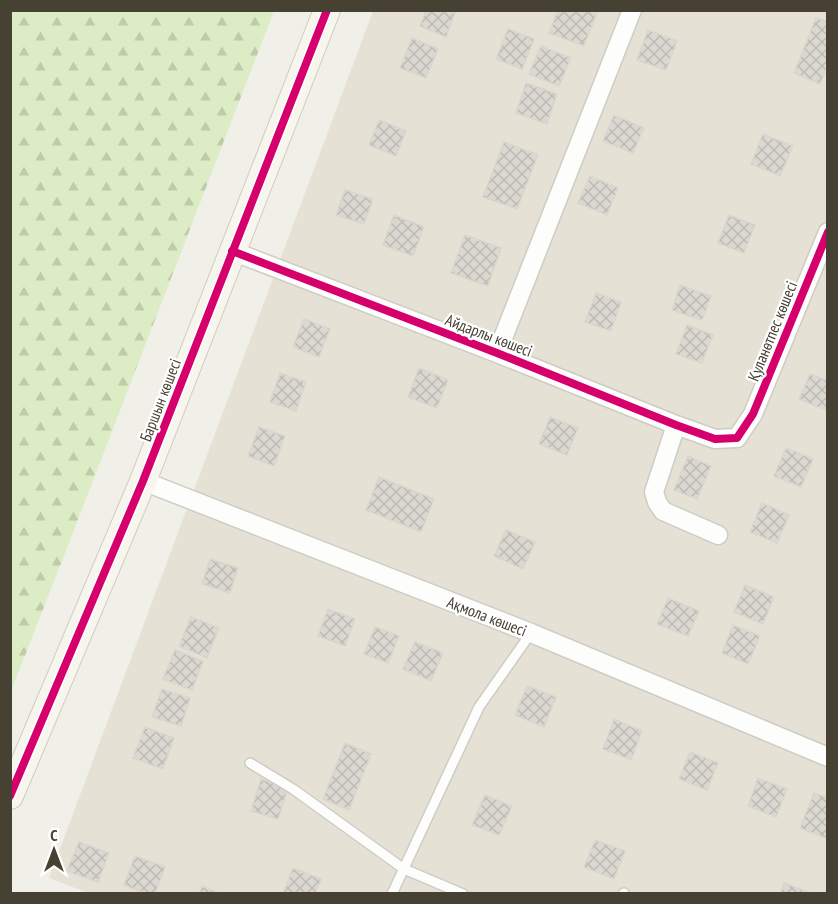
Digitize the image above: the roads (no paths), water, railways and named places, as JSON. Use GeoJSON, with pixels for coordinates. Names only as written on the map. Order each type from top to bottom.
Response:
{"type":"FeatureCollection","features":[{"type":"Feature","properties":{"kind":"street","name":"Баршын көшесі"},"geometry":{"type":"LineString","coordinates":[[10,796],[143,481],[327,10]]}},
{"type":"Feature","properties":{"kind":"street"},"geometry":{"type":"LineString","coordinates":[[497,353],[632,10]]}},
{"type":"Feature","properties":{"kind":"street","name":"Қуланөтпес көшесі"},"geometry":{"type":"LineString","coordinates":[[737,438],[753,414],[828,232]]}},
{"type":"Feature","properties":{"kind":"street","name":"Айдарлы көшесі"},"geometry":{"type":"LineString","coordinates":[[232,251],[676,425],[715,439],[737,438]]}},
{"type":"Feature","properties":{"kind":"street"},"geometry":{"type":"LineString","coordinates":[[676,425],[654,492],[657,502],[663,511],[718,535]]}},
{"type":"Feature","properties":{"kind":"street","name":"Ақмола көшесі"},"geometry":{"type":"LineString","coordinates":[[143,481],[531,633],[828,757]]}},
{"type":"Feature","properties":{"kind":"lane"},"geometry":{"type":"LineString","coordinates":[[393,894],[479,708],[531,633]]}},
{"type":"Feature","properties":{"kind":"lane"},"geometry":{"type":"LineString","coordinates":[[250,762],[293,789],[404,869],[463,894]]}}]}
